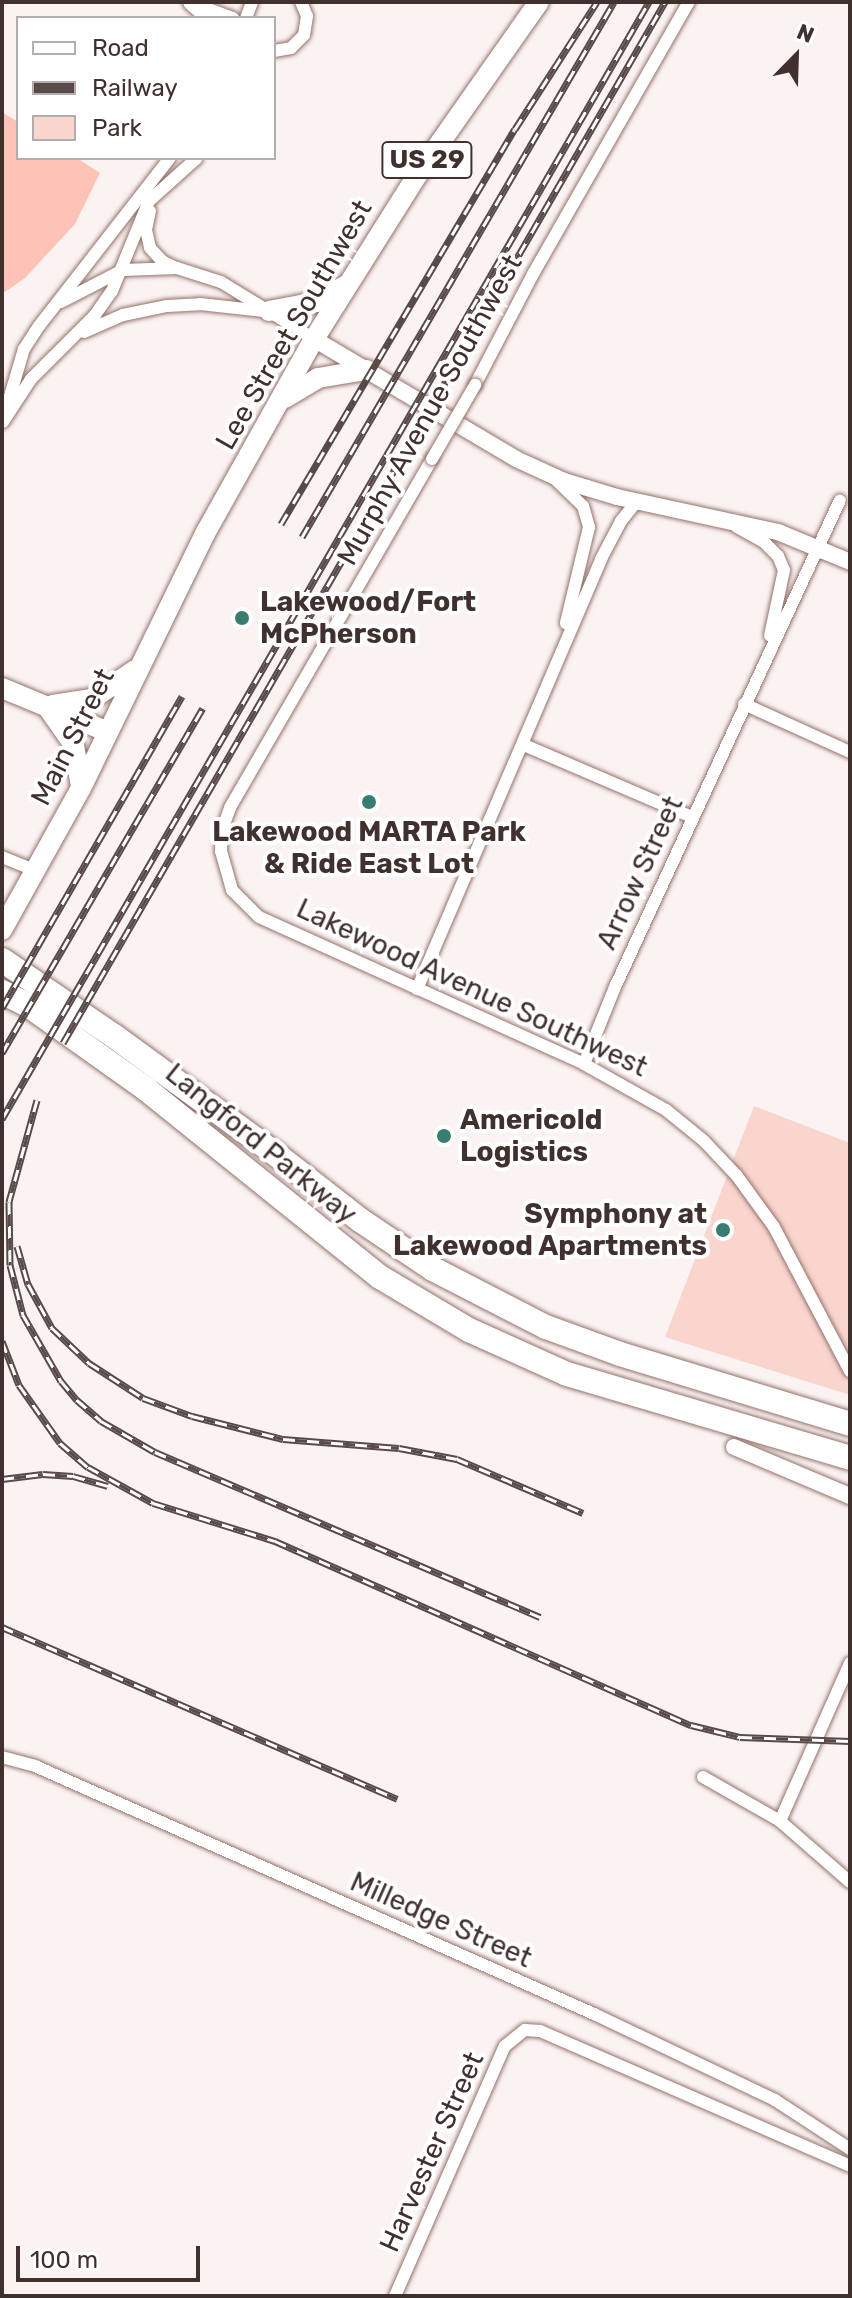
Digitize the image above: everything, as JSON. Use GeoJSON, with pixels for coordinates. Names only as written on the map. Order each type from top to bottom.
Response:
{"type":"FeatureCollection","features":[{"type":"Feature","properties":{"kind":"highway","name":"Langford Parkway"},"geometry":{"type":"LineString","coordinates":[[2,960],[114,1036],[360,1220],[433,1269],[561,1332],[620,1354],[850,1424]]}},
{"type":"Feature","properties":{"kind":"highway","name":"Langford Parkway"},"geometry":{"type":"LineString","coordinates":[[2,992],[28,1005],[146,1089],[380,1277],[469,1330],[567,1374],[850,1458]]}},
{"type":"Feature","properties":{"kind":"main road","name":"Lee Street Southwest"},"geometry":{"type":"LineString","coordinates":[[143,659],[206,532],[314,339],[418,174],[539,2]]}},
{"type":"Feature","properties":{"kind":"main road"},"geometry":{"type":"LineString","coordinates":[[269,311],[316,302],[347,285]]}},
{"type":"Feature","properties":{"kind":"main road"},"geometry":{"type":"LineString","coordinates":[[279,403],[296,388],[318,378],[366,370]]}},
{"type":"Feature","properties":{"kind":"main road"},"geometry":{"type":"LineString","coordinates":[[45,705],[92,699],[143,659]]}},
{"type":"Feature","properties":{"kind":"main road","name":"Main Street"},"geometry":{"type":"LineString","coordinates":[[2,930],[81,788],[143,659]]}},
{"type":"Feature","properties":{"kind":"main road"},"geometry":{"type":"LineString","coordinates":[[2,688],[108,732]]}},
{"type":"Feature","properties":{"kind":"main road"},"geometry":{"type":"LineString","coordinates":[[45,705],[74,745],[81,788]]}},
{"type":"Feature","properties":{"kind":"street"},"geometry":{"type":"LineString","coordinates":[[188,2],[204,16]]}},
{"type":"Feature","properties":{"kind":"street"},"geometry":{"type":"LineString","coordinates":[[188,2],[227,16]]}},
{"type":"Feature","properties":{"kind":"street"},"geometry":{"type":"LineString","coordinates":[[276,54],[295,45],[304,35],[307,16],[301,2]]}},
{"type":"Feature","properties":{"kind":"street","name":"Murphy Avenue Southwest"},"geometry":{"type":"LineString","coordinates":[[232,890],[221,851],[222,830],[230,808],[475,385],[533,274],[689,2]]}},
{"type":"Feature","properties":{"kind":"street"},"geometry":{"type":"LineString","coordinates":[[2,423],[24,349],[54,305],[168,160]]}},
{"type":"Feature","properties":{"kind":"street"},"geometry":{"type":"LineString","coordinates":[[2,423],[31,379],[95,315],[123,270],[141,215],[149,201],[195,160]]}},
{"type":"Feature","properties":{"kind":"street"},"geometry":{"type":"LineString","coordinates":[[167,185],[147,217],[147,241],[162,261],[221,282],[516,459],[545,472],[637,501],[701,512],[778,532],[850,562]]}},
{"type":"Feature","properties":{"kind":"street"},"geometry":{"type":"LineString","coordinates":[[54,305],[123,270],[177,268]]}},
{"type":"Feature","properties":{"kind":"street"},"geometry":{"type":"LineString","coordinates":[[74,338],[123,315],[167,306],[200,304],[269,311]]}},
{"type":"Feature","properties":{"kind":"street"},"geometry":{"type":"LineString","coordinates":[[545,472],[583,506],[589,527],[554,664]]}},
{"type":"Feature","properties":{"kind":"street"},"geometry":{"type":"LineString","coordinates":[[758,675],[840,500]]}},
{"type":"Feature","properties":{"kind":"street"},"geometry":{"type":"LineString","coordinates":[[417,989],[524,745],[554,664],[613,535],[637,501]]}},
{"type":"Feature","properties":{"kind":"street"},"geometry":{"type":"LineString","coordinates":[[701,512],[764,542],[778,556],[784,570],[781,597],[758,675]]}},
{"type":"Feature","properties":{"kind":"street","name":"Arrow Street"},"geometry":{"type":"LineString","coordinates":[[584,1064],[758,675]]}},
{"type":"Feature","properties":{"kind":"street"},"geometry":{"type":"LineString","coordinates":[[744,704],[850,752]]}},
{"type":"Feature","properties":{"kind":"street"},"geometry":{"type":"LineString","coordinates":[[524,745],[692,817]]}},
{"type":"Feature","properties":{"kind":"street"},"geometry":{"type":"LineString","coordinates":[[2,857],[36,871]]}},
{"type":"Feature","properties":{"kind":"street","name":"Lakewood Avenue Southwest"},"geometry":{"type":"LineString","coordinates":[[232,890],[259,917],[584,1064],[625,1084],[666,1110],[704,1141],[737,1176],[774,1227],[850,1371]]}},
{"type":"Feature","properties":{"kind":"street"},"geometry":{"type":"LineString","coordinates":[[734,1447],[850,1496]]}},
{"type":"Feature","properties":{"kind":"street"},"geometry":{"type":"LineString","coordinates":[[780,1821],[850,1663]]}},
{"type":"Feature","properties":{"kind":"street","name":"Milledge Street"},"geometry":{"type":"LineString","coordinates":[[2,1757],[35,1766],[594,2014],[775,2100],[850,2149]]}},
{"type":"Feature","properties":{"kind":"street"},"geometry":{"type":"LineString","coordinates":[[703,1777],[780,1821],[850,1882]]}},
{"type":"Feature","properties":{"kind":"street","name":"Harvester Street"},"geometry":{"type":"LineString","coordinates":[[395,2296],[505,2046],[525,2030],[540,2031],[850,2166]]}},
{"type":"Feature","properties":{"kind":"green space"},"geometry":{"type":"Polygon","coordinates":[[[754,1106],[850,1143],[850,1395],[665,1337],[754,1106]]]}},
{"type":"Feature","properties":{"kind":"shaded area"},"geometry":{"type":"Polygon","coordinates":[[[2,112],[16,121],[16,160],[80,160],[100,173],[75,224],[25,278],[2,294],[2,112]]]}},
{"type":"Feature","properties":{"kind":"railway"},"geometry":{"type":"LineString","coordinates":[[281,524],[515,129],[597,2]]}},
{"type":"Feature","properties":{"kind":"railway"},"geometry":{"type":"LineString","coordinates":[[302,537],[614,2]]}},
{"type":"Feature","properties":{"kind":"railway"},"geometry":{"type":"LineString","coordinates":[[2,1119],[649,2]]}},
{"type":"Feature","properties":{"kind":"railway"},"geometry":{"type":"LineString","coordinates":[[63,1043],[665,2]]}},
{"type":"Feature","properties":{"kind":"railway"},"geometry":{"type":"LineString","coordinates":[[2,1008],[182,696]]}},
{"type":"Feature","properties":{"kind":"railway"},"geometry":{"type":"LineString","coordinates":[[2,1053],[203,708]]}},
{"type":"Feature","properties":{"kind":"railway"},"geometry":{"type":"LineString","coordinates":[[37,1100],[9,1202],[10,1265],[23,1315],[61,1381],[77,1400],[101,1421],[155,1452],[540,1617]]}},
{"type":"Feature","properties":{"kind":"railway"},"geometry":{"type":"LineString","coordinates":[[17,1246],[28,1284],[52,1328],[89,1363],[143,1398],[192,1416],[283,1439],[399,1448],[457,1459],[583,1513]]}},
{"type":"Feature","properties":{"kind":"railway"},"geometry":{"type":"LineString","coordinates":[[2,1341],[19,1385],[60,1443],[88,1467],[153,1503],[275,1541],[691,1725],[740,1737],[850,1741]]}},
{"type":"Feature","properties":{"kind":"railway"},"geometry":{"type":"LineString","coordinates":[[2,1479],[43,1474],[73,1476],[108,1486]]}},
{"type":"Feature","properties":{"kind":"railway"},"geometry":{"type":"LineString","coordinates":[[2,1627],[397,1799]]}},
{"type":"Feature","properties":{"kind":"place","name":"Lakewood/Fort McPherson"},"geometry":{"type":"Point","coordinates":[242,618]}},
{"type":"Feature","properties":{"kind":"place","name":"Lakewood MARTA Park & Ride East Lot"},"geometry":{"type":"Point","coordinates":[369,802]}},
{"type":"Feature","properties":{"kind":"place","name":"Americold Logistics"},"geometry":{"type":"Point","coordinates":[444,1136]}},
{"type":"Feature","properties":{"kind":"place","name":"Symphony at Lakewood Apartments"},"geometry":{"type":"Point","coordinates":[723,1230]}}]}
